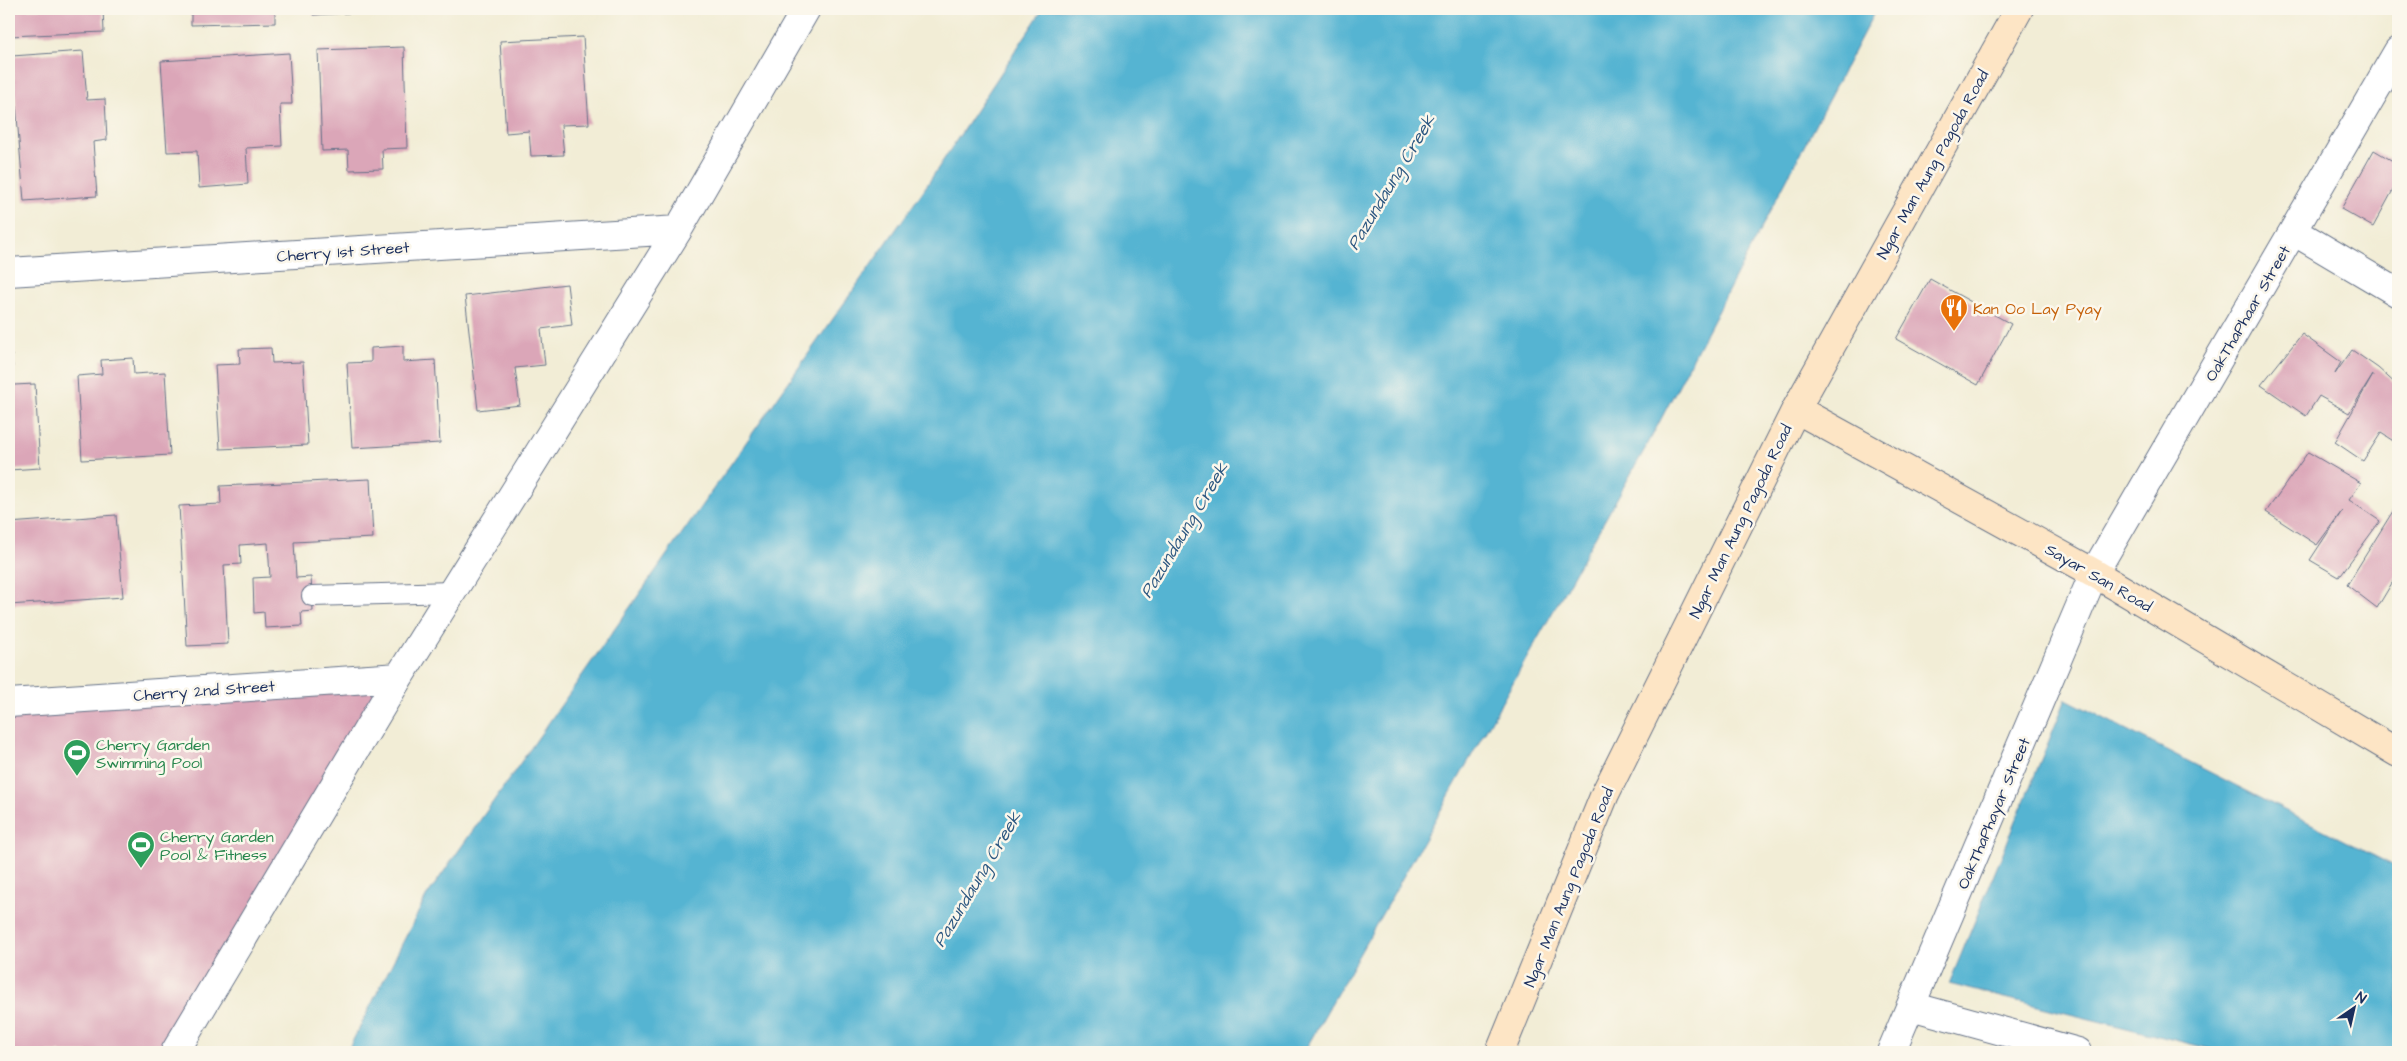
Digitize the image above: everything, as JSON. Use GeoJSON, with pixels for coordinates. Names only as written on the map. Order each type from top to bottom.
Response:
{"type":"FeatureCollection","features":[{"type":"Feature","properties":{"kind":"main road","name":"Ngar Man Aung Pagoda Road"},"geometry":{"type":"LineString","coordinates":[[1500,1052],[1605,794],[1796,409],[2019,9]]}},
{"type":"Feature","properties":{"kind":"main road","name":"Sayar San Road"},"geometry":{"type":"LineString","coordinates":[[1796,409],[2094,574],[2398,753]]}},
{"type":"Feature","properties":{"kind":"street"},"geometry":{"type":"LineString","coordinates":[[175,1052],[399,677],[678,230],[806,9]]}},
{"type":"Feature","properties":{"kind":"street","name":"OakThaPhaar Street"},"geometry":{"type":"LineString","coordinates":[[2094,574],[2295,232],[2398,51]]}},
{"type":"Feature","properties":{"kind":"street","name":"Cherry 1st Street"},"geometry":{"type":"LineString","coordinates":[[9,272],[678,230]]}},
{"type":"Feature","properties":{"kind":"street"},"geometry":{"type":"LineString","coordinates":[[2295,232],[2398,293]]}},
{"type":"Feature","properties":{"kind":"street","name":"OakThaPhayar Street"},"geometry":{"type":"LineString","coordinates":[[1892,1052],[2094,574]]}},
{"type":"Feature","properties":{"kind":"street","name":"Cherry 2nd Street"},"geometry":{"type":"LineString","coordinates":[[9,703],[399,677]]}},
{"type":"Feature","properties":{"kind":"street"},"geometry":{"type":"LineString","coordinates":[[1911,1006],[2078,1052]]}},
{"type":"Feature","properties":{"kind":"lane"},"geometry":{"type":"LineString","coordinates":[[312,596],[452,592]]}},
{"type":"Feature","properties":{"kind":"water","name":"Pazundaung Creek"},"geometry":{"type":"Polygon","coordinates":[[[1043,9],[1876,9],[1650,440],[1304,1052],[347,1052],[426,897],[923,191],[1043,9]]]}},
{"type":"Feature","properties":{"kind":"water"},"geometry":{"type":"Polygon","coordinates":[[[2066,699],[2398,868],[2398,1052],[2223,1052],[1949,984],[2066,699]]]}},
{"type":"Feature","properties":{"kind":"building"},"geometry":{"type":"Polygon","coordinates":[[[9,9],[103,9],[104,32],[9,36],[9,9]]]}},
{"type":"Feature","properties":{"kind":"building"},"geometry":{"type":"Polygon","coordinates":[[[191,9],[275,9],[275,23],[191,25],[191,9]]]}},
{"type":"Feature","properties":{"kind":"building"},"geometry":{"type":"Polygon","coordinates":[[[312,9],[406,9],[406,10],[313,15],[312,9]]]}},
{"type":"Feature","properties":{"kind":"building"},"geometry":{"type":"Polygon","coordinates":[[[583,37],[589,124],[561,125],[564,155],[531,156],[529,131],[506,133],[500,41],[583,37]]]}},
{"type":"Feature","properties":{"kind":"building"},"geometry":{"type":"Polygon","coordinates":[[[404,47],[407,148],[382,149],[383,169],[349,170],[348,150],[322,151],[318,50],[404,47]]]}},
{"type":"Feature","properties":{"kind":"building"},"geometry":{"type":"Polygon","coordinates":[[[83,51],[87,100],[105,99],[107,140],[93,142],[97,196],[24,201],[12,56],[83,51]]]}},
{"type":"Feature","properties":{"kind":"building"},"geometry":{"type":"Polygon","coordinates":[[[289,53],[292,104],[280,104],[282,146],[246,148],[248,184],[199,188],[197,151],[167,152],[161,61],[289,53]]]}},
{"type":"Feature","properties":{"kind":"building"},"geometry":{"type":"Polygon","coordinates":[[[2374,150],[2398,164],[2398,181],[2373,227],[2341,209],[2374,150]]]}},
{"type":"Feature","properties":{"kind":"building","name":"Kan Oo Lay Pyay"},"geometry":{"type":"Polygon","coordinates":[[[1930,279],[2011,324],[1978,385],[1896,339],[1930,279]]]}},
{"type":"Feature","properties":{"kind":"building"},"geometry":{"type":"Polygon","coordinates":[[[567,284],[572,325],[541,329],[545,365],[515,368],[520,405],[478,410],[465,296],[567,284]]]}},
{"type":"Feature","properties":{"kind":"building"},"geometry":{"type":"Polygon","coordinates":[[[2302,334],[2341,362],[2335,374],[2352,350],[2378,368],[2398,386],[2398,444],[2381,433],[2363,461],[2335,442],[2373,375],[2349,413],[2319,396],[2306,416],[2261,385],[2302,334]]]}},
{"type":"Feature","properties":{"kind":"building"},"geometry":{"type":"Polygon","coordinates":[[[403,346],[403,362],[435,360],[440,443],[352,448],[347,363],[371,362],[371,348],[403,346]]]}},
{"type":"Feature","properties":{"kind":"building"},"geometry":{"type":"Polygon","coordinates":[[[271,348],[272,363],[303,362],[308,445],[220,449],[215,365],[240,364],[239,349],[271,348]]]}},
{"type":"Feature","properties":{"kind":"building"},"geometry":{"type":"Polygon","coordinates":[[[9,355],[12,355],[14,385],[35,384],[40,468],[9,470],[9,355]]]}},
{"type":"Feature","properties":{"kind":"building"},"geometry":{"type":"Polygon","coordinates":[[[133,358],[134,374],[165,372],[170,455],[82,460],[77,376],[102,374],[101,360],[133,358]]]}},
{"type":"Feature","properties":{"kind":"building"},"geometry":{"type":"Polygon","coordinates":[[[2308,452],[2361,483],[2349,500],[2380,521],[2339,577],[2310,560],[2342,511],[2317,545],[2266,512],[2308,452]]]}},
{"type":"Feature","properties":{"kind":"building"},"geometry":{"type":"Polygon","coordinates":[[[370,479],[373,538],[294,542],[296,578],[311,577],[313,611],[301,612],[302,626],[265,628],[264,612],[254,613],[253,578],[270,577],[268,543],[240,545],[241,564],[224,565],[228,644],[187,646],[179,506],[221,504],[220,486],[370,479]]]}},
{"type":"Feature","properties":{"kind":"building"},"geometry":{"type":"Polygon","coordinates":[[[2398,503],[2398,573],[2377,608],[2347,585],[2398,503]]]}},
{"type":"Feature","properties":{"kind":"building"},"geometry":{"type":"Polygon","coordinates":[[[116,515],[123,597],[9,605],[9,523],[116,515]]]}},
{"type":"Feature","properties":{"kind":"building","name":"Cherry Garden Pool & Fitness"},"geometry":{"type":"Polygon","coordinates":[[[382,686],[164,1052],[9,1052],[9,712],[382,686]]]}},
{"type":"Feature","properties":{"kind":"place","name":"Kan Oo Lay Pyay"},"geometry":{"type":"Point","coordinates":[1954,332]}},
{"type":"Feature","properties":{"kind":"place","name":"Cherry Garden Swimming Pool"},"geometry":{"type":"Point","coordinates":[77,777]}},
{"type":"Feature","properties":{"kind":"place","name":"Cherry Garden Pool & Fitness"},"geometry":{"type":"Point","coordinates":[141,869]}}]}
